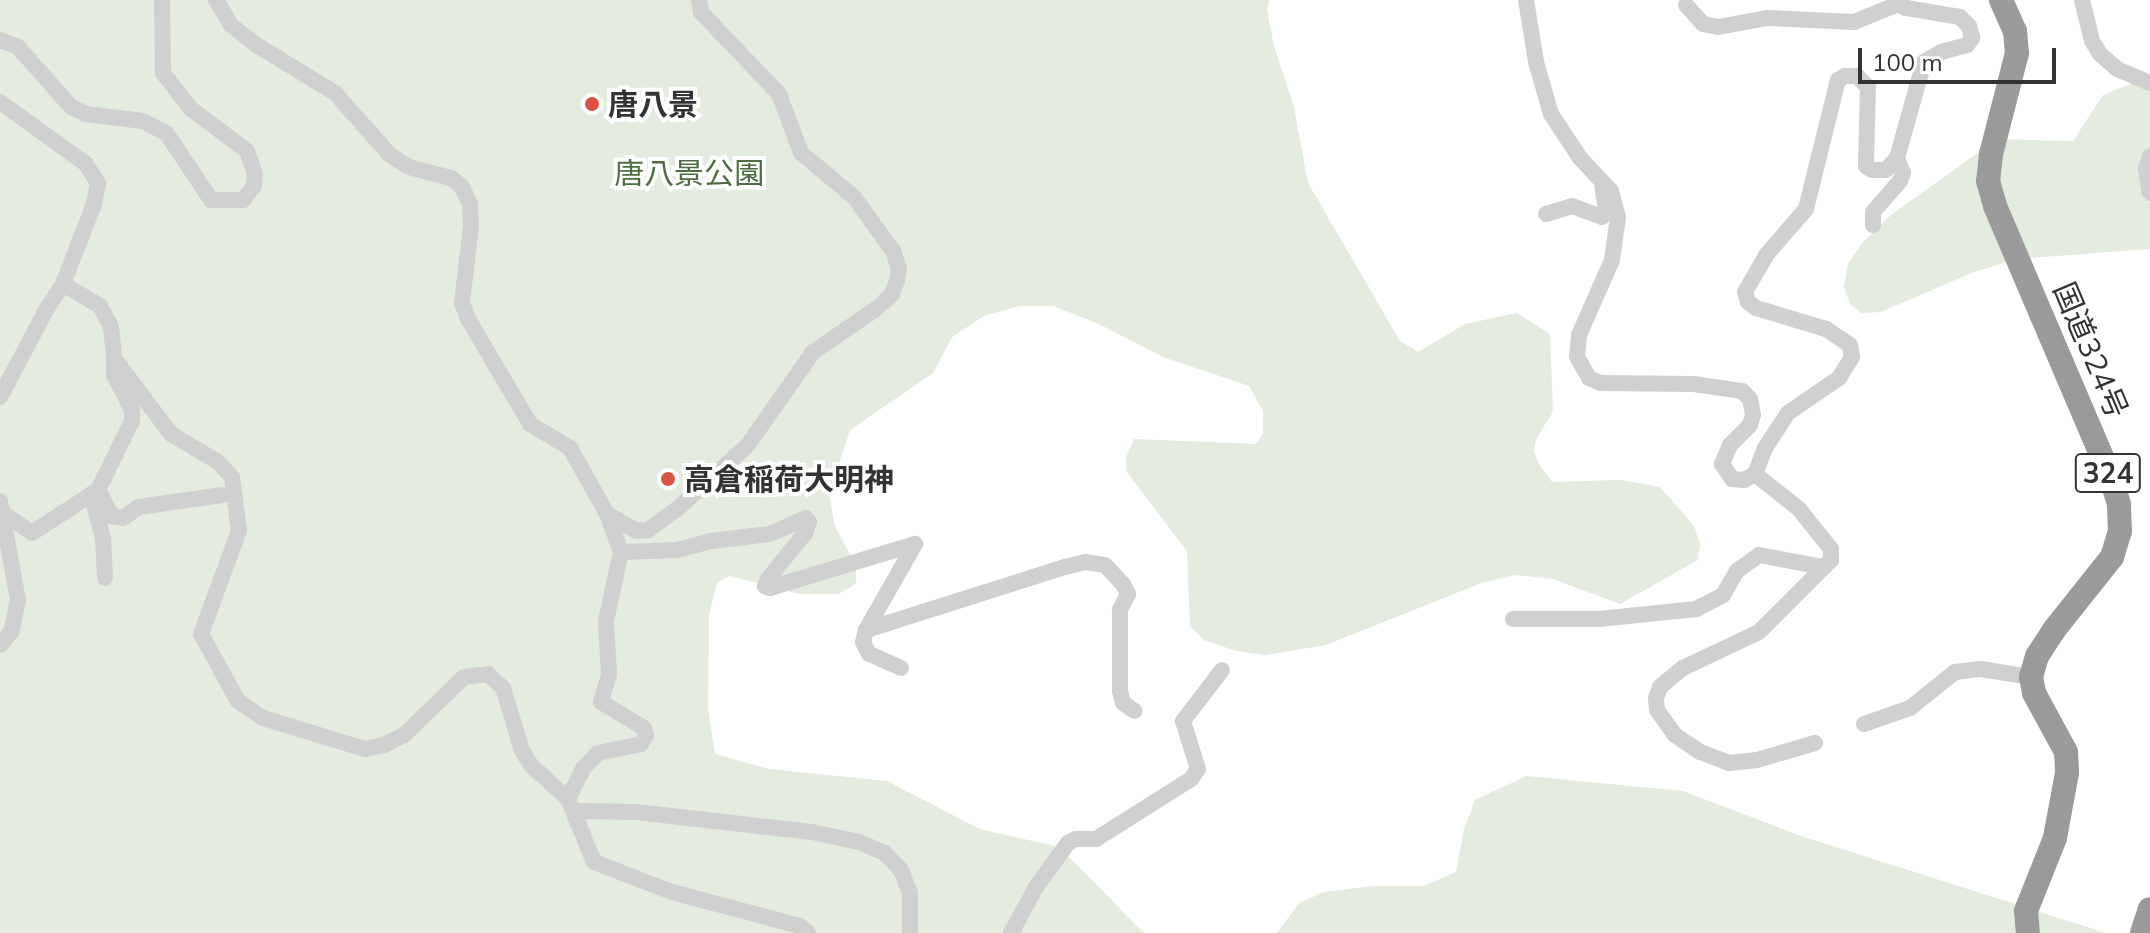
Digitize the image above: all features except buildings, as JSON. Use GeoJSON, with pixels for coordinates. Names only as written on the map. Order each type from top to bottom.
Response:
{"type":"FeatureCollection","features":[{"type":"Feature","properties":{"kind":"highway","name":"国道324号"},"geometry":{"type":"LineString","coordinates":[[2001,0],[2015,31],[2017,53],[1991,154],[1988,181],[1995,206],[2111,478],[2120,518],[2120,531],[2112,557],[2054,630],[2037,656],[2031,677]]}},
{"type":"Feature","properties":{"kind":"highway"},"geometry":{"type":"LineString","coordinates":[[2028,933],[2026,911],[2055,838],[2067,773],[2066,752],[2034,693],[2031,677]]}},
{"type":"Feature","properties":{"kind":"highway"},"geometry":{"type":"LineString","coordinates":[[2142,933],[2150,909]]}},
{"type":"Feature","properties":{"kind":"street"},"geometry":{"type":"LineString","coordinates":[[0,40],[18,47],[71,107],[86,114],[143,121],[160,128],[172,139],[197,184],[211,200],[243,200],[254,186],[255,174],[247,151],[191,109],[163,73],[162,0]]}},
{"type":"Feature","properties":{"kind":"street"},"geometry":{"type":"LineString","coordinates":[[216,0],[231,25],[243,35],[335,93],[390,155],[409,167],[451,178],[462,187],[470,204],[471,226],[462,303],[468,319],[530,424],[570,448],[607,514],[621,552],[606,621],[609,675],[601,702],[644,728],[646,735],[641,744],[598,753],[584,767],[572,805]]}},
{"type":"Feature","properties":{"kind":"street"},"geometry":{"type":"LineString","coordinates":[[607,514],[637,531],[648,530],[676,510],[747,446],[813,352],[892,294],[899,269],[893,251],[854,197],[801,153],[788,127],[779,94],[701,12],[699,0]]}},
{"type":"Feature","properties":{"kind":"street"},"geometry":{"type":"LineString","coordinates":[[1526,0],[1536,62],[1551,114],[1580,158],[1603,180],[1616,203],[1618,235],[1612,260],[1579,335],[1577,357],[1589,378],[1619,386],[1694,384],[1742,391],[1750,399],[1753,415],[1750,425],[1730,445],[1722,464],[1732,479],[1744,480],[1755,474],[1765,448],[1788,413],[1839,378],[1852,357],[1850,345],[1826,329],[1756,308],[1748,302],[1745,292],[1767,254],[1806,209],[1833,96],[1841,78],[1857,76],[1868,87],[1866,166],[1872,170],[1886,170],[1897,158],[1924,62],[1941,52],[1967,45],[1972,33],[1960,17],[1898,2],[1854,22],[1768,18],[1718,27],[1703,24],[1686,5]]}},
{"type":"Feature","properties":{"kind":"street"},"geometry":{"type":"LineString","coordinates":[[2082,0],[2092,41],[2100,54],[2117,69],[2150,83]]}},
{"type":"Feature","properties":{"kind":"street"},"geometry":{"type":"LineString","coordinates":[[0,102],[86,164],[98,183],[94,204],[63,284],[0,397]]}},
{"type":"Feature","properties":{"kind":"street"},"geometry":{"type":"LineString","coordinates":[[2150,156],[2146,169],[2150,193]]}},
{"type":"Feature","properties":{"kind":"street"},"geometry":{"type":"LineString","coordinates":[[1873,225],[1873,212],[1900,181],[1903,173],[1897,158]]}},
{"type":"Feature","properties":{"kind":"street"},"geometry":{"type":"LineString","coordinates":[[1546,214],[1572,206],[1602,217],[1606,212],[1603,180]]}},
{"type":"Feature","properties":{"kind":"street"},"geometry":{"type":"LineString","coordinates":[[1,506],[32,533],[95,492],[132,421],[132,410],[114,375],[111,327],[100,306],[63,284]]}},
{"type":"Feature","properties":{"kind":"street"},"geometry":{"type":"LineString","coordinates":[[114,358],[171,434],[218,462],[232,477],[239,531],[201,634],[238,701],[263,718],[365,749],[384,745],[404,735],[464,677],[488,674],[503,688],[522,751],[531,765],[572,805],[594,862],[672,892],[800,926],[808,933]]}},
{"type":"Feature","properties":{"kind":"street"},"geometry":{"type":"LineString","coordinates":[[1755,474],[1799,509],[1831,549],[1831,560],[1759,632],[1683,668],[1660,687],[1656,698],[1657,710],[1675,735],[1707,756],[1729,763],[1757,760],[1815,743]]}},
{"type":"Feature","properties":{"kind":"street"},"geometry":{"type":"LineString","coordinates":[[95,492],[112,516],[123,518],[139,507],[222,495]]}},
{"type":"Feature","properties":{"kind":"street"},"geometry":{"type":"LineString","coordinates":[[95,492],[103,538],[105,578]]}},
{"type":"Feature","properties":{"kind":"street"},"geometry":{"type":"LineString","coordinates":[[0,645],[11,632],[18,600],[1,506]]}},
{"type":"Feature","properties":{"kind":"street"},"geometry":{"type":"LineString","coordinates":[[621,552],[677,550],[711,541],[770,534],[806,518],[809,522],[805,533],[768,579],[765,586],[770,588],[915,544],[866,630],[865,650],[901,668]]}},
{"type":"Feature","properties":{"kind":"street"},"geometry":{"type":"LineString","coordinates":[[1513,619],[1599,619],[1696,609],[1723,595],[1737,571],[1759,555],[1824,567]]}},
{"type":"Feature","properties":{"kind":"street"},"geometry":{"type":"LineString","coordinates":[[866,630],[1065,567],[1085,562],[1105,565],[1128,594],[1120,610],[1120,691],[1123,703],[1135,711]]}},
{"type":"Feature","properties":{"kind":"street"},"geometry":{"type":"LineString","coordinates":[[1864,724],[1910,708],[1955,672],[1981,669],[2031,677]]}},
{"type":"Feature","properties":{"kind":"street"},"geometry":{"type":"LineString","coordinates":[[1011,933],[1036,887],[1068,843],[1076,839],[1096,839],[1191,779],[1198,769],[1183,721],[1222,670]]}},
{"type":"Feature","properties":{"kind":"street"},"geometry":{"type":"LineString","coordinates":[[572,805],[812,832],[859,842],[885,853],[901,870],[910,893],[910,933]]}},
{"type":"Feature","properties":{"kind":"green space","name":"唐八景公園"},"geometry":{"type":"Polygon","coordinates":[[[0,0],[1269,0],[1267,10],[1274,46],[1294,107],[1308,183],[1400,341],[1418,352],[1465,324],[1517,313],[1550,334],[1553,412],[1536,439],[1534,452],[1539,464],[1552,482],[1620,480],[1660,487],[1694,526],[1700,543],[1698,560],[1620,604],[1553,579],[1516,575],[1484,582],[1326,645],[1265,655],[1236,651],[1204,640],[1190,626],[1187,551],[1126,471],[1126,457],[1134,439],[1256,444],[1263,433],[1263,411],[1249,386],[1163,357],[1099,324],[1053,306],[1020,306],[984,316],[952,337],[933,373],[850,430],[829,494],[835,526],[856,566],[856,584],[838,594],[799,594],[730,576],[717,583],[709,615],[708,708],[715,754],[769,769],[887,781],[980,829],[1059,847],[1144,933],[0,933],[0,0]]]}},
{"type":"Feature","properties":{"kind":"green space"},"geometry":{"type":"Polygon","coordinates":[[[2150,76],[2150,249],[2017,259],[1974,272],[1881,312],[1862,313],[1850,304],[1844,287],[1848,264],[1862,243],[1891,215],[1997,139],[2073,141],[2103,95],[2150,76]]]}},
{"type":"Feature","properties":{"kind":"green space"},"geometry":{"type":"Polygon","coordinates":[[[1526,776],[1683,791],[1798,835],[2106,933],[1277,933],[1299,903],[1324,892],[1374,886],[1424,886],[1456,872],[1464,829],[1475,800],[1526,776]]]}},
{"type":"Feature","properties":{"kind":"place","name":"唐八景"},"geometry":{"type":"Point","coordinates":[592,104]}},
{"type":"Feature","properties":{"kind":"place","name":"高倉稲荷大明神"},"geometry":{"type":"Point","coordinates":[668,479]}}]}
